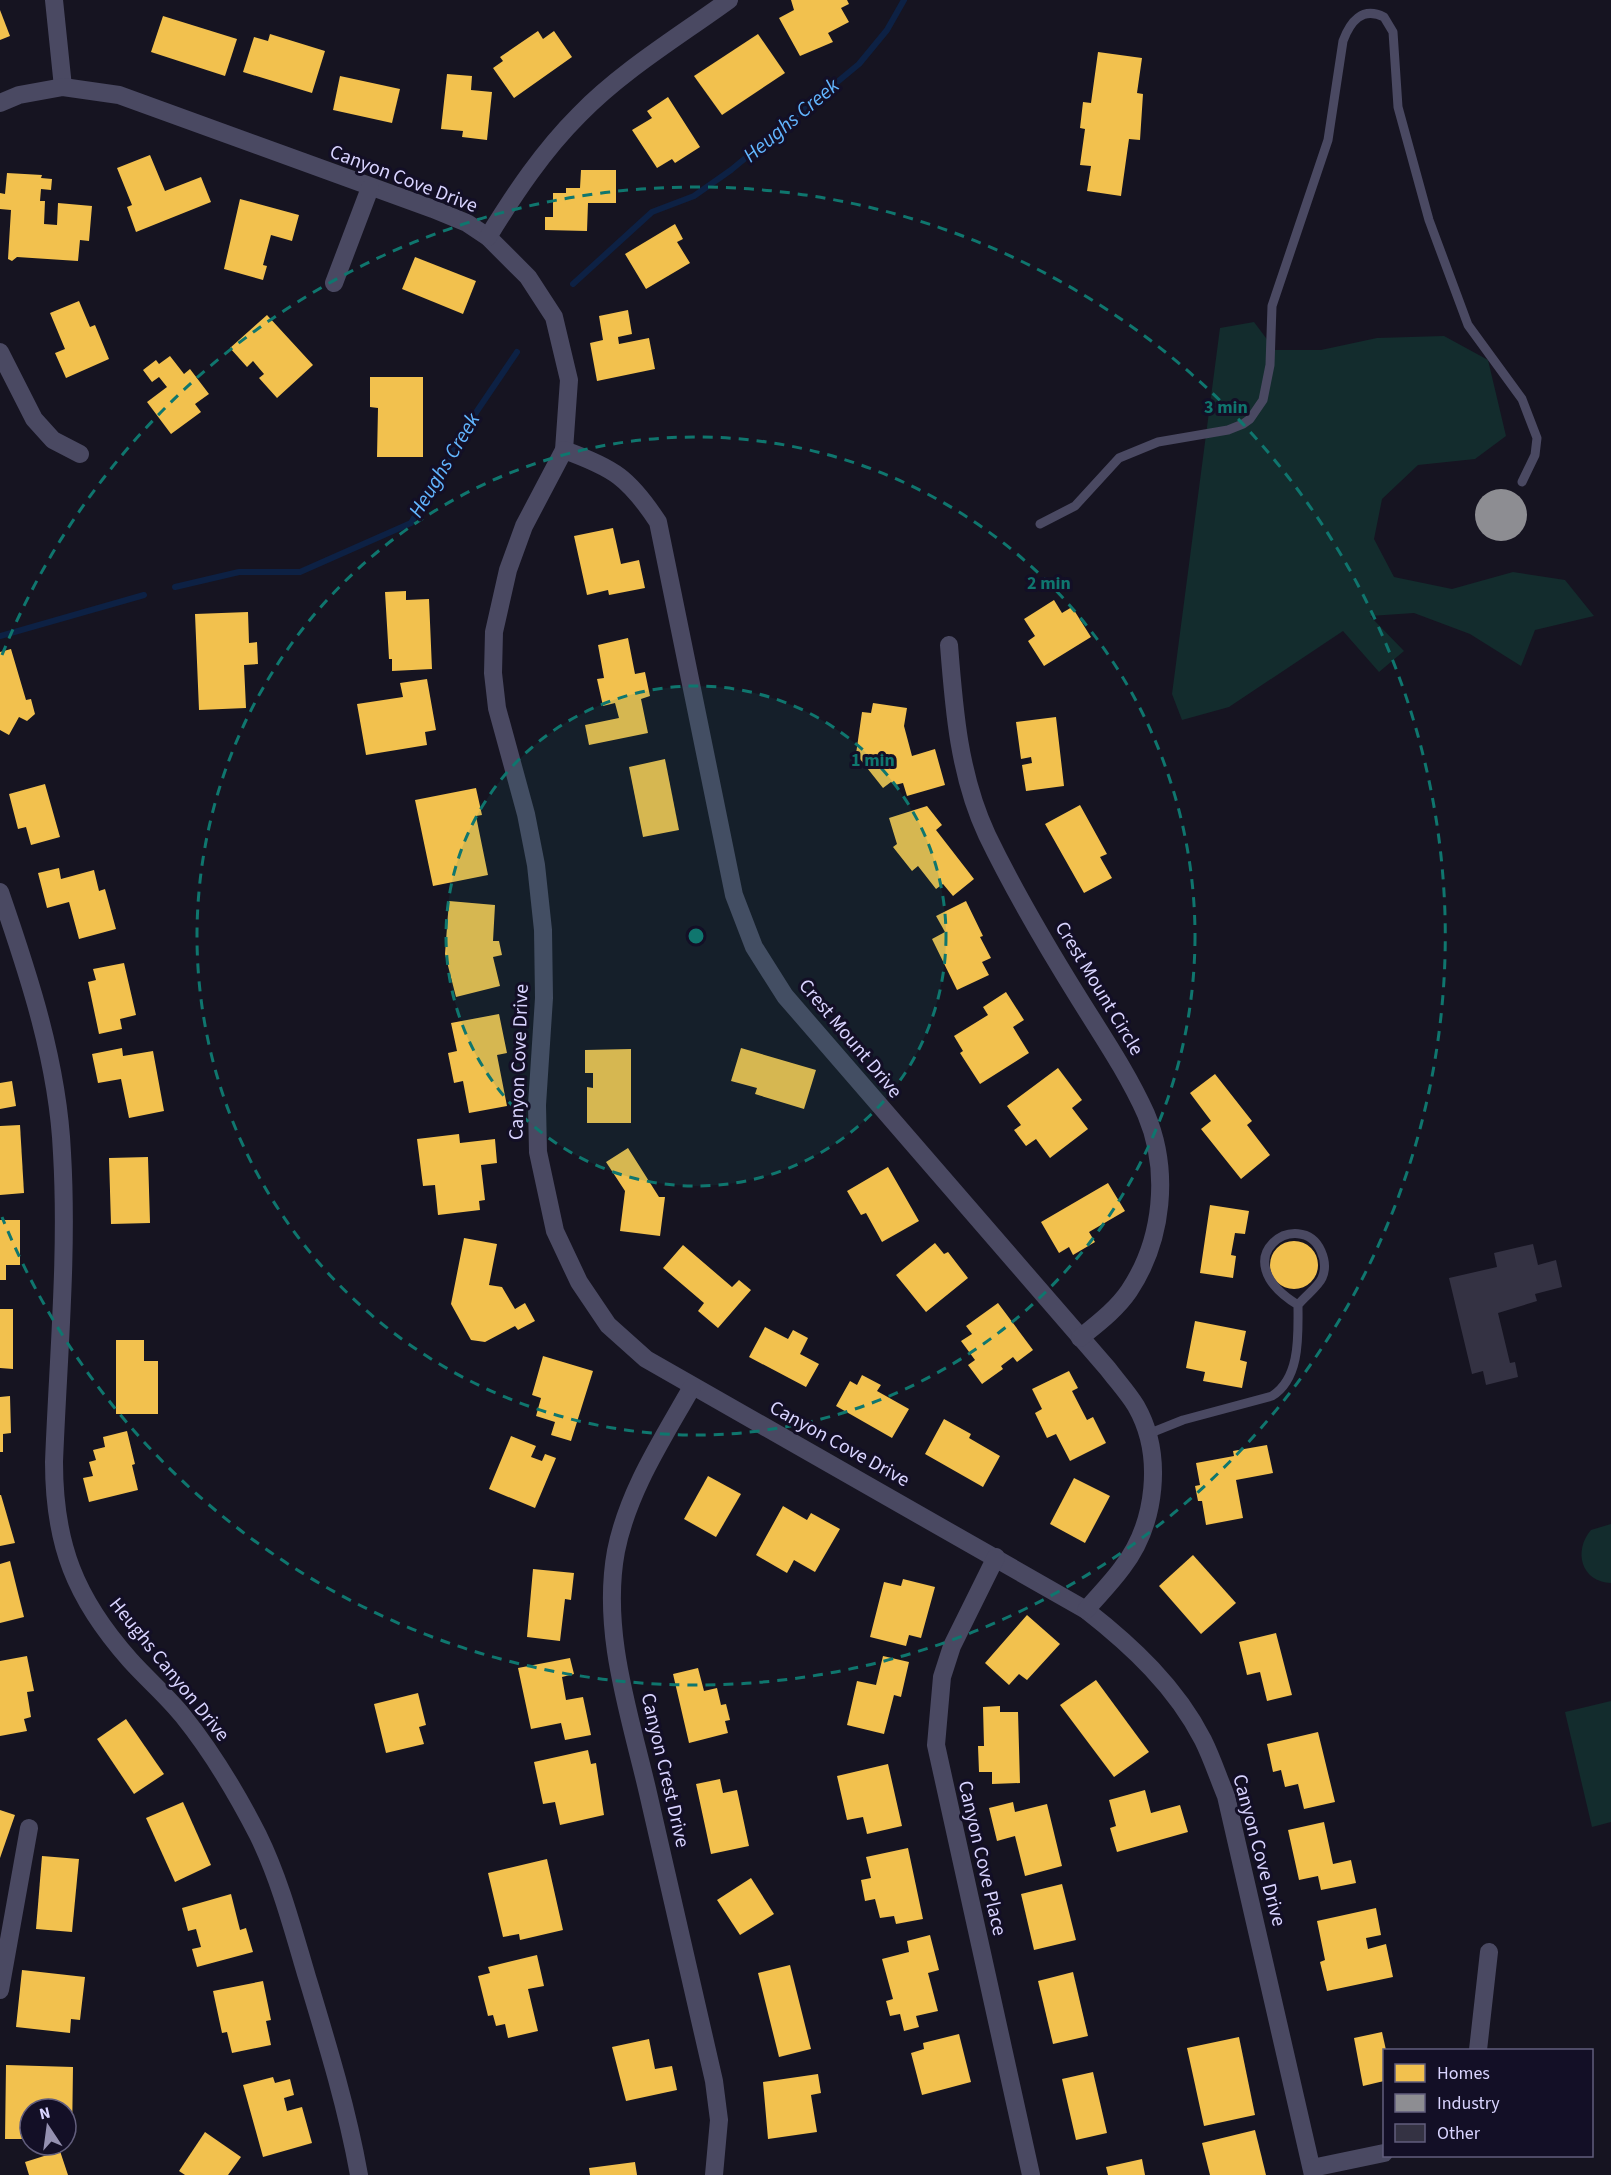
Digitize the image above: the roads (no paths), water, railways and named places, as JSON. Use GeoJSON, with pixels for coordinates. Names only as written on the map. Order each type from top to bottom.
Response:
{"type":"FeatureCollection","features":[{"type":"Feature","properties":{"kind":"street"},"geometry":{"type":"LineString","coordinates":[[54,0],[63,87]]}},
{"type":"Feature","properties":{"kind":"street"},"geometry":{"type":"LineString","coordinates":[[488,237],[543,154],[580,113],[619,79],[729,0]]}},
{"type":"Feature","properties":{"kind":"street","name":"Canyon Cove Drive"},"geometry":{"type":"LineString","coordinates":[[0,103],[19,95],[63,87],[119,95],[467,223],[488,237],[528,278],[554,317],[569,380],[564,450],[524,526],[508,570],[494,632],[496,708],[526,814],[536,865],[543,930],[543,998],[537,1105],[538,1152],[555,1231],[579,1282],[608,1325],[646,1359],[1086,1610],[1124,1640],[1158,1674],[1202,1739],[1226,1796],[1313,2171]]}},
{"type":"Feature","properties":{"kind":"street"},"geometry":{"type":"LineString","coordinates":[[334,283],[370,188]]}},
{"type":"Feature","properties":{"kind":"street"},"geometry":{"type":"LineString","coordinates":[[0,352],[34,418],[53,440],[80,454]]}},
{"type":"Feature","properties":{"kind":"street","name":"Crest Mount Drive"},"geometry":{"type":"LineString","coordinates":[[564,450],[597,461],[622,476],[640,495],[658,522],[732,884],[754,946],[785,996],[1136,1406],[1148,1434],[1153,1490],[1149,1509],[1139,1538],[1124,1567],[1086,1610]]}},
{"type":"Feature","properties":{"kind":"street","name":"Crest Mount Circle"},"geometry":{"type":"LineString","coordinates":[[949,645],[957,737],[971,791],[986,833],[1067,978],[1129,1079],[1147,1116],[1158,1159],[1161,1191],[1149,1253],[1129,1291],[1110,1313],[1080,1338]]}},
{"type":"Feature","properties":{"kind":"street","name":"Heughs Canyon Drive"},"geometry":{"type":"LineString","coordinates":[[0,892],[37,1007],[53,1079],[62,1151],[63,1231],[54,1462],[54,1498],[60,1534],[70,1569],[95,1617],[182,1715],[214,1759],[258,1836],[288,1914],[338,2079],[359,2175]]}},
{"type":"Feature","properties":{"kind":"street","name":"Canyon Crest Drive"},"geometry":{"type":"LineString","coordinates":[[692,1387],[643,1472],[631,1499],[616,1552],[612,1602],[621,1674],[714,2081],[718,2120],[714,2175]]}},
{"type":"Feature","properties":{"kind":"street","name":"Canyon Cove Place"},"geometry":{"type":"LineString","coordinates":[[996,1557],[952,1646],[942,1677],[936,1745],[1031,2175]]}},
{"type":"Feature","properties":{"kind":"street"},"geometry":{"type":"LineString","coordinates":[[0,1990],[29,1828]]}},
{"type":"Feature","properties":{"kind":"street"},"geometry":{"type":"LineString","coordinates":[[1478,2049],[1489,1952]]}},
{"type":"Feature","properties":{"kind":"street"},"geometry":{"type":"LineString","coordinates":[[1313,2171],[1383,2153]]}},
{"type":"Feature","properties":{"kind":"lane"},"geometry":{"type":"LineString","coordinates":[[1040,524],[1075,506],[1119,458],[1158,442],[1228,430],[1243,424],[1250,419],[1263,400],[1270,365],[1272,306],[1328,140],[1343,41],[1348,27],[1357,16],[1366,13],[1384,17],[1394,32],[1396,89],[1404,130],[1430,220],[1468,325],[1522,399],[1537,438],[1535,454],[1522,482]]}},
{"type":"Feature","properties":{"kind":"lane"},"geometry":{"type":"LineString","coordinates":[[1148,1434],[1183,1420],[1272,1396],[1283,1388],[1299,1341],[1298,1305],[1322,1279],[1325,1265],[1318,1245],[1313,1239],[1306,1234],[1288,1234],[1271,1245],[1264,1260],[1267,1278],[1280,1294],[1298,1305]]}},
{"type":"Feature","properties":{"kind":"waterway","name":"Heughs Creek"},"geometry":{"type":"LineString","coordinates":[[573,284],[652,212],[694,196],[731,170],[859,64],[887,30],[904,0]]}},
{"type":"Feature","properties":{"kind":"waterway","name":"Heughs Creek"},"geometry":{"type":"LineString","coordinates":[[175,587],[239,572],[300,572],[411,523],[477,411],[517,352]]}},
{"type":"Feature","properties":{"kind":"waterway","name":"Heughs Creek"},"geometry":{"type":"LineString","coordinates":[[0,636],[144,595]]}}]}
